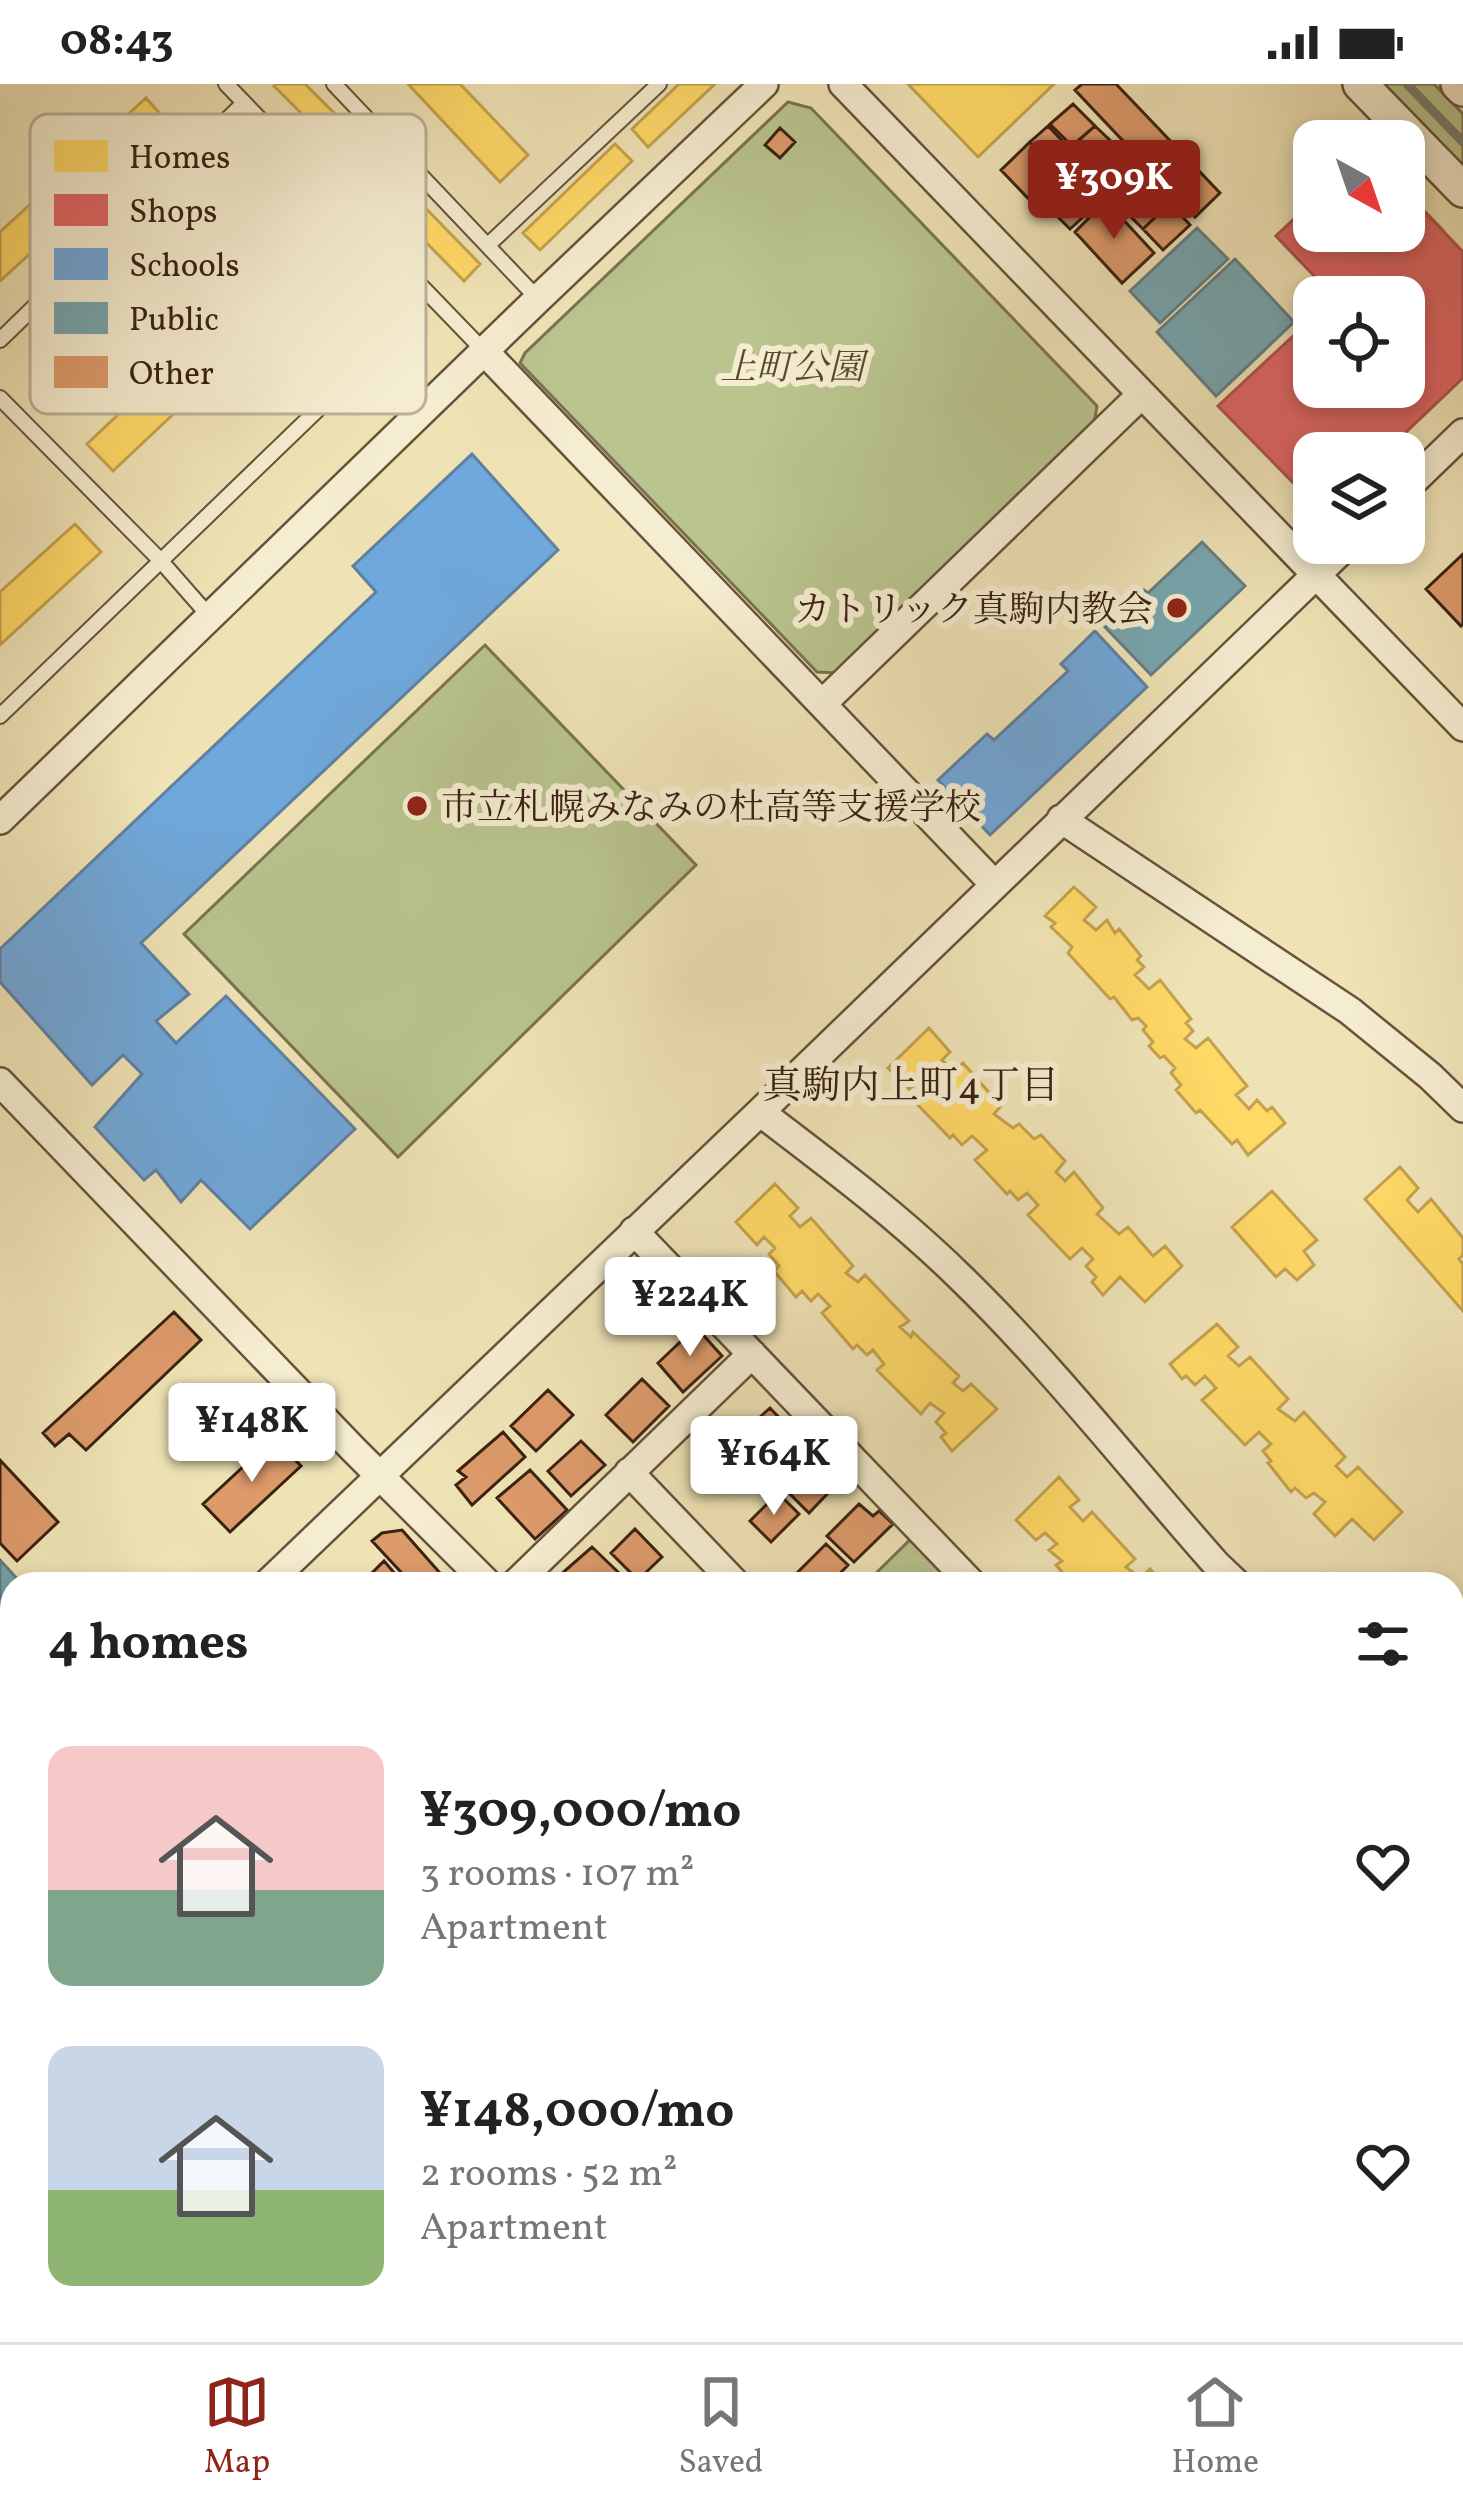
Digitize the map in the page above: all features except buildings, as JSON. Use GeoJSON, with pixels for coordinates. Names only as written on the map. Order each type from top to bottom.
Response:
{"type":"FeatureCollection","features":[{"type":"Feature","properties":{"kind":"street"},"geometry":{"type":"LineString","coordinates":[[426,408],[764,84]]}},
{"type":"Feature","properties":{"kind":"street"},"geometry":{"type":"LineString","coordinates":[[844,84],[1463,727]]}},
{"type":"Feature","properties":{"kind":"street"},"geometry":{"type":"LineString","coordinates":[[1360,84],[1463,190]]}},
{"type":"Feature","properties":{"kind":"street"},"geometry":{"type":"LineString","coordinates":[[484,351],[994,884]]}},
{"type":"Feature","properties":{"kind":"street"},"geometry":{"type":"LineString","coordinates":[[822,704],[1141,395]]}},
{"type":"Feature","properties":{"kind":"street"},"geometry":{"type":"LineString","coordinates":[[0,820],[418,416]]}},
{"type":"Feature","properties":{"kind":"street"},"geometry":{"type":"LineString","coordinates":[[1425,470],[1463,433]]}},
{"type":"Feature","properties":{"kind":"street"},"geometry":{"type":"LineString","coordinates":[[280,1572],[1326,564]]}},
{"type":"Feature","properties":{"kind":"street"},"geometry":{"type":"LineString","coordinates":[[1061,819],[1350,1011],[1463,1108]]}},
{"type":"Feature","properties":{"kind":"street"},"geometry":{"type":"LineString","coordinates":[[0,1082],[476,1572]]}},
{"type":"Feature","properties":{"kind":"street"},"geometry":{"type":"LineString","coordinates":[[760,1112],[871,1198],[961,1277],[1224,1572]]}},
{"type":"Feature","properties":{"kind":"street"},"geometry":{"type":"LineString","coordinates":[[634,1231],[961,1572]]}},
{"type":"Feature","properties":{"kind":"street"},"geometry":{"type":"LineString","coordinates":[[526,1572],[752,1354]]}},
{"type":"Feature","properties":{"kind":"street"},"geometry":{"type":"LineString","coordinates":[[629,1472],[725,1572]]}},
{"type":"Feature","properties":{"kind":"lane"},"geometry":{"type":"LineString","coordinates":[[226,84],[255,114]]}},
{"type":"Feature","properties":{"kind":"lane"},"geometry":{"type":"LineString","coordinates":[[334,84],[363,114]]}},
{"type":"Feature","properties":{"kind":"lane"},"geometry":{"type":"LineString","coordinates":[[488,245],[659,84]]}},
{"type":"Feature","properties":{"kind":"lane"},"geometry":{"type":"LineString","coordinates":[[233,114],[244,103]]}},
{"type":"Feature","properties":{"kind":"lane"},"geometry":{"type":"LineString","coordinates":[[426,180],[538,299]]}},
{"type":"Feature","properties":{"kind":"lane"},"geometry":{"type":"LineString","coordinates":[[426,291],[484,351]]}},
{"type":"Feature","properties":{"kind":"lane"},"geometry":{"type":"LineString","coordinates":[[0,340],[30,311]]}},
{"type":"Feature","properties":{"kind":"lane"},"geometry":{"type":"LineString","coordinates":[[0,398],[210,617]]}},
{"type":"Feature","properties":{"kind":"lane"},"geometry":{"type":"LineString","coordinates":[[0,716],[313,414]]}},
{"type":"Feature","properties":{"kind":"green space"},"geometry":{"type":"Polygon","coordinates":[[[1383,84],[1434,84],[1463,114],[1463,167],[1425,128],[1425,120],[1418,120],[1383,84]]]}},
{"type":"Feature","properties":{"kind":"green space","name":"上町公園"},"geometry":{"type":"Polygon","coordinates":[[[788,102],[811,108],[1097,406],[1094,423],[837,673],[817,672],[520,363],[525,353],[788,102]]]}},
{"type":"Feature","properties":{"kind":"green space"},"geometry":{"type":"Polygon","coordinates":[[[485,645],[696,865],[398,1157],[184,934],[485,645]]]}},
{"type":"Feature","properties":{"kind":"green space"},"geometry":{"type":"Polygon","coordinates":[[[918,1532],[956,1572],[877,1572],[918,1532]]]}},
{"type":"Feature","properties":{"kind":"waterway"},"geometry":{"type":"LineString","coordinates":[[1407,84],[1463,142]]}},
{"type":"Feature","properties":{"kind":"place","name":"カトリック真駒内教会"},"geometry":{"type":"Point","coordinates":[1177,608]}},
{"type":"Feature","properties":{"kind":"place","name":"市立札幌みなみの杜高等支援学校"},"geometry":{"type":"Point","coordinates":[417,806]}},
{"type":"Feature","properties":{"kind":"district","name":"真駒内上町4丁目"},"geometry":{"type":"Point","coordinates":[911,1084]}}]}
